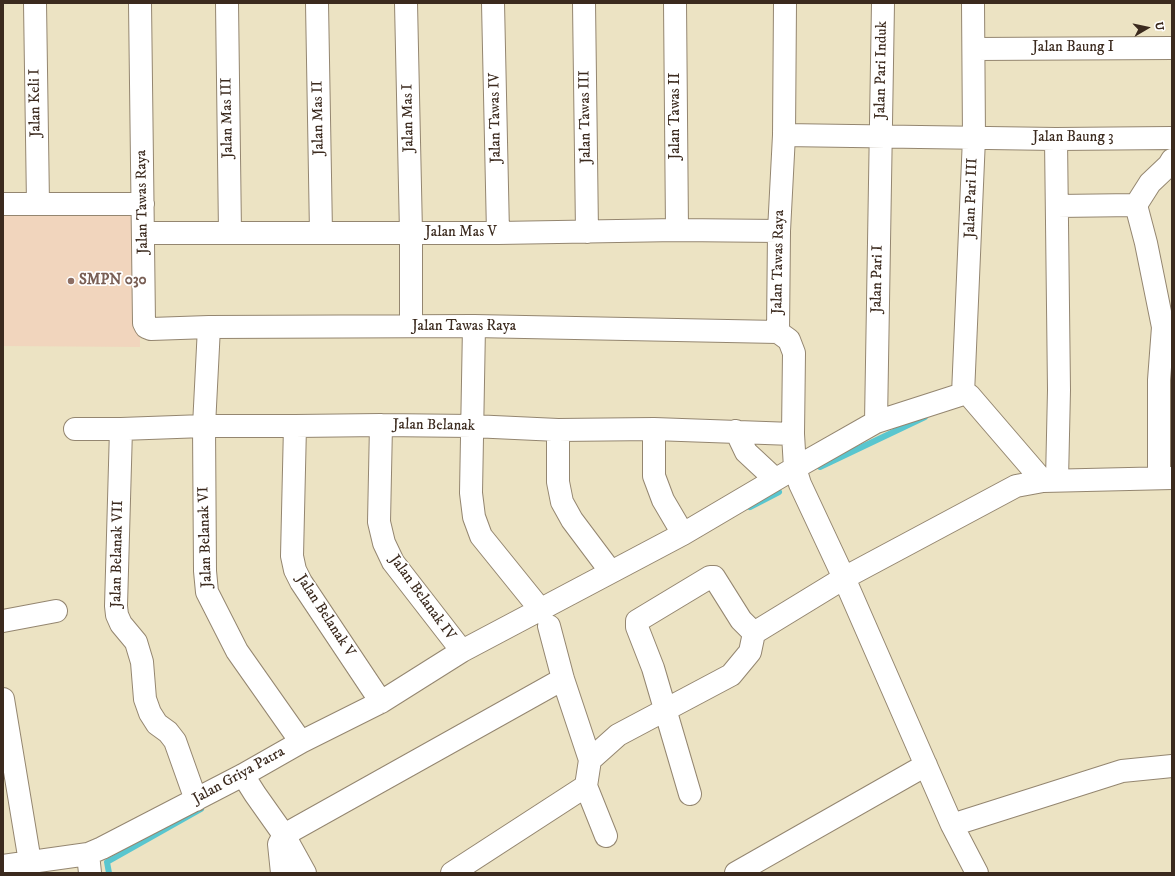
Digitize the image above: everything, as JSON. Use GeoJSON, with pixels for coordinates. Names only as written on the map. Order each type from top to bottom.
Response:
{"type":"FeatureCollection","features":[{"type":"Feature","properties":{"kind":"street","name":"Jalan Keli I"},"geometry":{"type":"LineString","coordinates":[[35,3],[38,204]]}},
{"type":"Feature","properties":{"kind":"street","name":"Jalan Tawas Raya"},"geometry":{"type":"LineString","coordinates":[[140,3],[144,323],[146,327],[151,329],[209,327],[474,326],[778,332],[779,231],[784,135],[785,3]]}},
{"type":"Feature","properties":{"kind":"street","name":"Jalan Mas III"},"geometry":{"type":"LineString","coordinates":[[227,3],[230,233]]}},
{"type":"Feature","properties":{"kind":"street","name":"Jalan Mas II"},"geometry":{"type":"LineString","coordinates":[[317,3],[321,233]]}},
{"type":"Feature","properties":{"kind":"street","name":"Jalan Mas I"},"geometry":{"type":"LineString","coordinates":[[406,3],[411,233],[411,326]]}},
{"type":"Feature","properties":{"kind":"street","name":"Jalan Tawas IV"},"geometry":{"type":"LineString","coordinates":[[493,3],[498,233]]}},
{"type":"Feature","properties":{"kind":"street","name":"Jalan Tawas III"},"geometry":{"type":"LineString","coordinates":[[584,3],[587,232]]}},
{"type":"Feature","properties":{"kind":"street","name":"Jalan Tawas II"},"geometry":{"type":"LineString","coordinates":[[676,3],[677,230]]}},
{"type":"Feature","properties":{"kind":"street","name":"Jalan Pari Induk"},"geometry":{"type":"LineString","coordinates":[[881,137],[883,3]]}},
{"type":"Feature","properties":{"kind":"street","name":"Jalan Pari III"},"geometry":{"type":"LineString","coordinates":[[963,394],[974,138],[973,3]]}},
{"type":"Feature","properties":{"kind":"street","name":"Jalan Baung I"},"geometry":{"type":"LineString","coordinates":[[974,49],[1172,48]]}},
{"type":"Feature","properties":{"kind":"street","name":"Jalan Baung 3"},"geometry":{"type":"LineString","coordinates":[[784,135],[1056,139],[1172,138]]}},
{"type":"Feature","properties":{"kind":"street","name":"Jalan Pari I"},"geometry":{"type":"LineString","coordinates":[[876,422],[881,137]]}},
{"type":"Feature","properties":{"kind":"street"},"geometry":{"type":"LineString","coordinates":[[1050,480],[1059,390],[1056,139]]}},
{"type":"Feature","properties":{"kind":"street"},"geometry":{"type":"LineString","coordinates":[[590,760],[618,735],[731,676],[750,652],[754,633],[844,578],[1016,486],[1050,480],[1165,478],[1159,380],[1163,326],[1146,242],[1136,205],[1150,183],[1169,165],[1172,160]]}},
{"type":"Feature","properties":{"kind":"street"},"geometry":{"type":"LineString","coordinates":[[3,204],[143,204]]}},
{"type":"Feature","properties":{"kind":"street"},"geometry":{"type":"LineString","coordinates":[[1058,206],[1136,205]]}},
{"type":"Feature","properties":{"kind":"street","name":"Jalan Mas V"},"geometry":{"type":"LineString","coordinates":[[143,233],[498,233],[677,230],[779,231]]}},
{"type":"Feature","properties":{"kind":"street"},"geometry":{"type":"LineString","coordinates":[[474,326],[471,493],[474,517],[481,536],[544,618],[590,760],[586,786],[606,836]]}},
{"type":"Feature","properties":{"kind":"street","name":"Jalan Belanak VI"},"geometry":{"type":"LineString","coordinates":[[209,327],[204,426],[205,571],[207,592],[237,651],[301,742]]}},
{"type":"Feature","properties":{"kind":"street"},"geometry":{"type":"LineString","coordinates":[[778,332],[789,340],[794,353],[795,468],[800,484],[844,578],[952,826],[977,873]]}},
{"type":"Feature","properties":{"kind":"street"},"geometry":{"type":"LineString","coordinates":[[963,394],[973,397],[1050,480]]}},
{"type":"Feature","properties":{"kind":"street","name":"Jalan Griya Patra"},"geometry":{"type":"LineString","coordinates":[[3,866],[30,862],[89,864],[196,800],[247,781],[301,742],[381,702],[462,651],[544,618],[610,572],[683,534],[876,422],[963,394]]}},
{"type":"Feature","properties":{"kind":"street","name":"Jalan Belanak"},"geometry":{"type":"LineString","coordinates":[[75,429],[204,426],[381,425],[472,426],[558,430],[654,429],[794,434]]}},
{"type":"Feature","properties":{"kind":"street","name":"Jalan Belanak IV"},"geometry":{"type":"LineString","coordinates":[[381,425],[379,522],[384,543],[392,562],[462,651]]}},
{"type":"Feature","properties":{"kind":"street","name":"Jalan Belanak V"},"geometry":{"type":"LineString","coordinates":[[295,426],[292,556],[295,570],[305,588],[381,702]]}},
{"type":"Feature","properties":{"kind":"street","name":"Jalan Belanak VII"},"geometry":{"type":"LineString","coordinates":[[121,429],[116,606],[121,624],[136,642],[142,662],[145,699],[150,713],[157,724],[168,732],[175,741],[196,800]]}},
{"type":"Feature","properties":{"kind":"street"},"geometry":{"type":"LineString","coordinates":[[654,429],[654,476],[663,500],[683,534]]}},
{"type":"Feature","properties":{"kind":"street"},"geometry":{"type":"LineString","coordinates":[[558,430],[558,482],[562,502],[572,520],[610,572]]}},
{"type":"Feature","properties":{"kind":"street"},"geometry":{"type":"LineString","coordinates":[[736,431],[746,452],[775,480]]}},
{"type":"Feature","properties":{"kind":"street"},"geometry":{"type":"LineString","coordinates":[[690,794],[653,668],[637,627],[637,621],[710,577],[714,578],[741,620],[754,633]]}},
{"type":"Feature","properties":{"kind":"street"},"geometry":{"type":"LineString","coordinates":[[3,620],[56,611]]}},
{"type":"Feature","properties":{"kind":"street"},"geometry":{"type":"LineString","coordinates":[[282,873],[279,844],[284,835],[563,679]]}},
{"type":"Feature","properties":{"kind":"street"},"geometry":{"type":"LineString","coordinates":[[3,699],[30,862]]}},
{"type":"Feature","properties":{"kind":"street"},"geometry":{"type":"LineString","coordinates":[[736,873],[926,765]]}},
{"type":"Feature","properties":{"kind":"street"},"geometry":{"type":"LineString","coordinates":[[952,826],[1122,771],[1172,766]]}},
{"type":"Feature","properties":{"kind":"street"},"geometry":{"type":"LineString","coordinates":[[247,781],[284,835],[305,873]]}},
{"type":"Feature","properties":{"kind":"street"},"geometry":{"type":"LineString","coordinates":[[452,873],[586,786]]}},
{"type":"Feature","properties":{"kind":"shaded area","name":"SMPN 030"},"geometry":{"type":"Polygon","coordinates":[[[3,215],[140,215],[140,347],[3,346],[3,215]]]}},
{"type":"Feature","properties":{"kind":"waterway"},"geometry":{"type":"LineString","coordinates":[[820,467],[925,417]]}},
{"type":"Feature","properties":{"kind":"waterway"},"geometry":{"type":"LineString","coordinates":[[750,507],[779,492]]}},
{"type":"Feature","properties":{"kind":"waterway"},"geometry":{"type":"LineString","coordinates":[[109,873],[107,862],[201,809]]}},
{"type":"Feature","properties":{"kind":"place","name":"SMPN 030"},"geometry":{"type":"Point","coordinates":[71,281]}}]}
